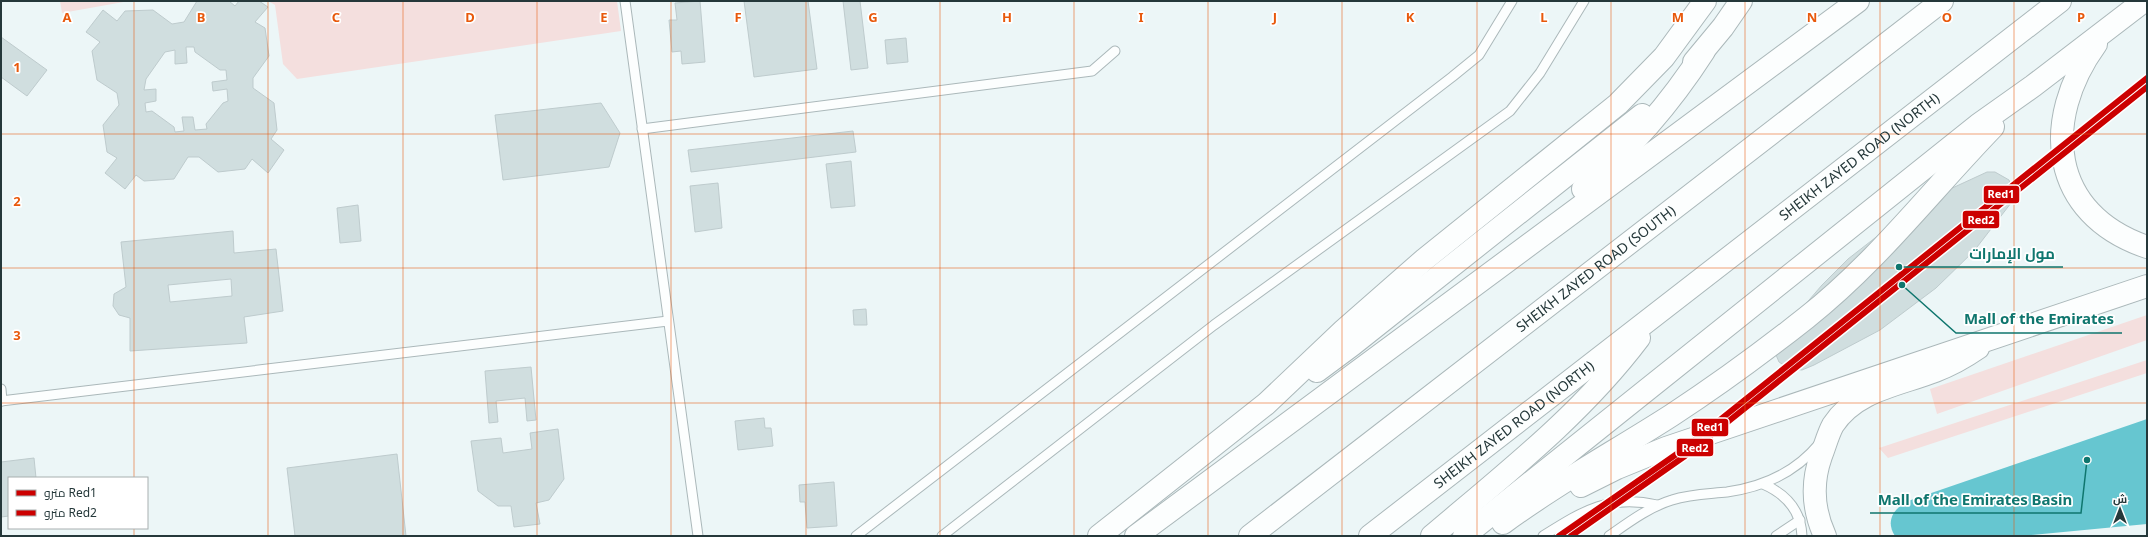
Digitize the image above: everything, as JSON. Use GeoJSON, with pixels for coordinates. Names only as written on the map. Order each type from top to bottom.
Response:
{"type":"FeatureCollection","features":[{"type":"Feature","properties":{"kind":"main road"},"geometry":{"type":"LineString","coordinates":[[1099,536],[1266,404],[1344,330],[1419,264],[1618,104],[1664,57],[1705,1]]}},
{"type":"Feature","properties":{"kind":"main road"},"geometry":{"type":"LineString","coordinates":[[1159,536],[1238,475],[1301,408],[1327,386],[1604,172],[1653,121],[1687,77],[1704,51],[1741,1]]}},
{"type":"Feature","properties":{"kind":"main road"},"geometry":{"type":"LineString","coordinates":[[1827,25],[1848,1]]}},
{"type":"Feature","properties":{"kind":"main road"},"geometry":{"type":"LineString","coordinates":[[1136,536],[1858,1]]}},
{"type":"Feature","properties":{"kind":"main road","name":"SHEIKH ZAYED ROAD (SOUTH)"},"geometry":{"type":"LineString","coordinates":[[1250,536],[1942,1]]}},
{"type":"Feature","properties":{"kind":"main road","name":"SHEIKH ZAYED ROAD (NORTH)"},"geometry":{"type":"LineString","coordinates":[[1370,536],[2060,1]]}},
{"type":"Feature","properties":{"kind":"main road"},"geometry":{"type":"LineString","coordinates":[[1464,536],[1978,124],[2033,86],[2144,1]]}},
{"type":"Feature","properties":{"kind":"main road"},"geometry":{"type":"LineString","coordinates":[[2104,33],[2084,63],[2069,96],[2064,113],[2061,135],[2062,154],[2069,178],[2086,206],[2114,232],[2147,247]]}},
{"type":"Feature","properties":{"kind":"main road"},"geometry":{"type":"LineString","coordinates":[[1266,404],[1310,376],[1352,345],[1620,135],[1664,95],[1704,51]]}},
{"type":"Feature","properties":{"kind":"main road"},"geometry":{"type":"LineString","coordinates":[[1486,536],[1521,510],[1718,385],[1807,318],[1889,241],[1962,160],[2033,86]]}},
{"type":"Feature","properties":{"kind":"main road"},"geometry":{"type":"LineString","coordinates":[[1497,536],[1575,489],[1641,458],[2147,286]]}},
{"type":"Feature","properties":{"kind":"main road"},"geometry":{"type":"LineString","coordinates":[[1432,536],[1565,421],[1614,369],[1659,312]]}},
{"type":"Feature","properties":{"kind":"main road"},"geometry":{"type":"LineString","coordinates":[[1825,536],[1816,512],[1814,486],[1820,460],[1832,426],[1848,408],[1869,394],[1936,371],[1956,362],[1992,339]]}},
{"type":"Feature","properties":{"kind":"lane"},"geometry":{"type":"LineString","coordinates":[[625,1],[698,536]]}},
{"type":"Feature","properties":{"kind":"lane"},"geometry":{"type":"LineString","coordinates":[[856,536],[1458,73],[1479,55],[1512,1]]}},
{"type":"Feature","properties":{"kind":"lane"},"geometry":{"type":"LineString","coordinates":[[942,536],[1214,325],[1510,111],[1534,82],[1584,1]]}},
{"type":"Feature","properties":{"kind":"lane"},"geometry":{"type":"LineString","coordinates":[[642,129],[1092,71],[1115,51]]}},
{"type":"Feature","properties":{"kind":"lane"},"geometry":{"type":"LineString","coordinates":[[1,389],[2,401],[668,320]]}},
{"type":"Feature","properties":{"kind":"lane"},"geometry":{"type":"LineString","coordinates":[[1609,536],[1657,505],[1685,496],[1726,492],[1763,484],[1778,477],[1804,459],[1832,426]]}},
{"type":"Feature","properties":{"kind":"lane"},"geometry":{"type":"LineString","coordinates":[[1763,484],[1786,498],[1800,520],[1802,536]]}},
{"type":"Feature","properties":{"kind":"lane"},"geometry":{"type":"LineString","coordinates":[[1543,536],[1582,512],[1604,504],[1626,501],[1657,505]]}},
{"type":"Feature","properties":{"kind":"lane"},"geometry":{"type":"LineString","coordinates":[[1776,536],[1800,520]]}},
{"type":"Feature","properties":{"kind":"shaded area"},"geometry":{"type":"Polygon","coordinates":[[[60,1],[129,1],[62,13],[60,1]]]}},
{"type":"Feature","properties":{"kind":"shaded area"},"geometry":{"type":"Polygon","coordinates":[[[268,1],[617,1],[621,31],[297,79],[283,64],[275,5],[268,1]]]}},
{"type":"Feature","properties":{"kind":"shaded area"},"geometry":{"type":"Polygon","coordinates":[[[2147,315],[2147,340],[1937,414],[1930,389],[2147,315]]]}},
{"type":"Feature","properties":{"kind":"shaded area"},"geometry":{"type":"Polygon","coordinates":[[[2147,360],[2147,373],[1888,458],[1879,448],[2147,360]]]}},
{"type":"Feature","properties":{"kind":"water"},"geometry":{"type":"Polygon","coordinates":[[[2147,419],[2147,524],[2022,536],[1895,536],[1892,530],[1892,516],[1899,507],[1908,501],[2147,419]]]}},
{"type":"Feature","properties":{"kind":"building"},"geometry":{"type":"Polygon","coordinates":[[[197,1],[229,1],[235,6],[239,1],[259,1],[268,7],[255,22],[265,28],[269,56],[253,78],[253,88],[274,103],[277,130],[271,139],[284,150],[268,173],[252,159],[245,169],[218,172],[199,157],[188,157],[174,179],[144,181],[136,175],[125,189],[105,173],[117,158],[107,152],[103,125],[119,105],[117,93],[97,80],[92,51],[100,42],[86,32],[103,10],[117,21],[125,11],[153,10],[172,24],[184,22],[197,1]],[[186,47],[187,63],[175,64],[175,50],[165,52],[146,79],[144,90],[156,89],[156,101],[145,103],[146,112],[152,111],[174,127],[175,132],[184,131],[182,117],[193,117],[195,130],[207,129],[206,124],[223,103],[228,101],[227,89],[213,91],[212,82],[227,80],[226,70],[220,70],[195,52],[194,47],[186,47]]]}},
{"type":"Feature","properties":{"kind":"building"},"geometry":{"type":"Polygon","coordinates":[[[700,1],[705,62],[682,64],[681,51],[672,52],[669,20],[677,20],[675,3],[700,1]]]}},
{"type":"Feature","properties":{"kind":"building"},"geometry":{"type":"Polygon","coordinates":[[[744,1],[808,1],[817,69],[754,77],[744,1]]]}},
{"type":"Feature","properties":{"kind":"building"},"geometry":{"type":"Polygon","coordinates":[[[843,1],[860,1],[868,68],[851,70],[843,1]]]}},
{"type":"Feature","properties":{"kind":"building"},"geometry":{"type":"Polygon","coordinates":[[[1,37],[47,70],[27,96],[1,77],[1,37]]]}},
{"type":"Feature","properties":{"kind":"building"},"geometry":{"type":"Polygon","coordinates":[[[906,38],[908,62],[887,64],[885,40],[906,38]]]}},
{"type":"Feature","properties":{"kind":"building"},"geometry":{"type":"Polygon","coordinates":[[[601,103],[620,133],[609,167],[503,180],[495,115],[601,103]]]}},
{"type":"Feature","properties":{"kind":"building"},"geometry":{"type":"Polygon","coordinates":[[[853,131],[856,152],[691,172],[688,150],[853,131]]]}},
{"type":"Feature","properties":{"kind":"building"},"geometry":{"type":"Polygon","coordinates":[[[851,161],[855,206],[831,208],[826,164],[851,161]]]}},
{"type":"Feature","properties":{"kind":"building"},"geometry":{"type":"Polygon","coordinates":[[[1987,172],[1995,172],[2009,180],[2014,195],[2011,203],[1974,251],[1936,288],[1880,330],[1814,365],[1802,370],[1790,369],[1779,362],[1774,350],[1797,314],[1822,285],[1848,259],[1889,227],[1948,190],[1987,172]]]}},
{"type":"Feature","properties":{"kind":"building"},"geometry":{"type":"Polygon","coordinates":[[[718,183],[722,228],[695,232],[690,186],[718,183]]]}},
{"type":"Feature","properties":{"kind":"building"},"geometry":{"type":"Polygon","coordinates":[[[358,205],[361,241],[340,243],[337,208],[358,205]]]}},
{"type":"Feature","properties":{"kind":"building"},"geometry":{"type":"Polygon","coordinates":[[[233,231],[234,253],[276,249],[283,311],[244,317],[247,343],[130,351],[130,318],[119,315],[113,306],[114,294],[126,287],[121,242],[233,231]],[[231,279],[168,285],[170,302],[232,296],[231,279]]]}},
{"type":"Feature","properties":{"kind":"building"},"geometry":{"type":"Polygon","coordinates":[[[866,309],[867,325],[854,325],[853,310],[866,309]]]}},
{"type":"Feature","properties":{"kind":"building"},"geometry":{"type":"Polygon","coordinates":[[[531,367],[536,420],[527,421],[525,398],[496,401],[498,422],[489,423],[485,371],[531,367]]]}},
{"type":"Feature","properties":{"kind":"building"},"geometry":{"type":"Polygon","coordinates":[[[764,418],[765,428],[771,428],[773,446],[738,450],[735,421],[764,418]]]}},
{"type":"Feature","properties":{"kind":"building"},"geometry":{"type":"Polygon","coordinates":[[[558,429],[564,479],[549,500],[536,503],[540,524],[514,527],[511,506],[498,506],[478,491],[471,441],[501,438],[503,453],[532,449],[530,433],[558,429]]]}},
{"type":"Feature","properties":{"kind":"building"},"geometry":{"type":"Polygon","coordinates":[[[397,454],[406,536],[295,536],[287,468],[397,454]]]}},
{"type":"Feature","properties":{"kind":"building"},"geometry":{"type":"Polygon","coordinates":[[[34,458],[36,477],[8,477],[8,516],[1,517],[1,462],[34,458]]]}},
{"type":"Feature","properties":{"kind":"building"},"geometry":{"type":"Polygon","coordinates":[[[834,482],[837,526],[807,528],[805,502],[800,502],[799,485],[834,482]]]}},
{"type":"Feature","properties":{"kind":"metro line","name":"Red1"},"geometry":{"type":"LineString","coordinates":[[1559,536],[1681,451],[2147,78]]}},
{"type":"Feature","properties":{"kind":"metro line","name":"Red2"},"geometry":{"type":"LineString","coordinates":[[1571,536],[1685,456],[2147,87]]}},
{"type":"Feature","properties":{"kind":"place","name":"مول الإمارات"},"geometry":{"type":"Point","coordinates":[1899,267]}},
{"type":"Feature","properties":{"kind":"place","name":"Mall of the Emirates"},"geometry":{"type":"Point","coordinates":[1902,285]}},
{"type":"Feature","properties":{"kind":"place","name":"Mall of the Emirates Basin"},"geometry":{"type":"Point","coordinates":[2087,460]}}]}
